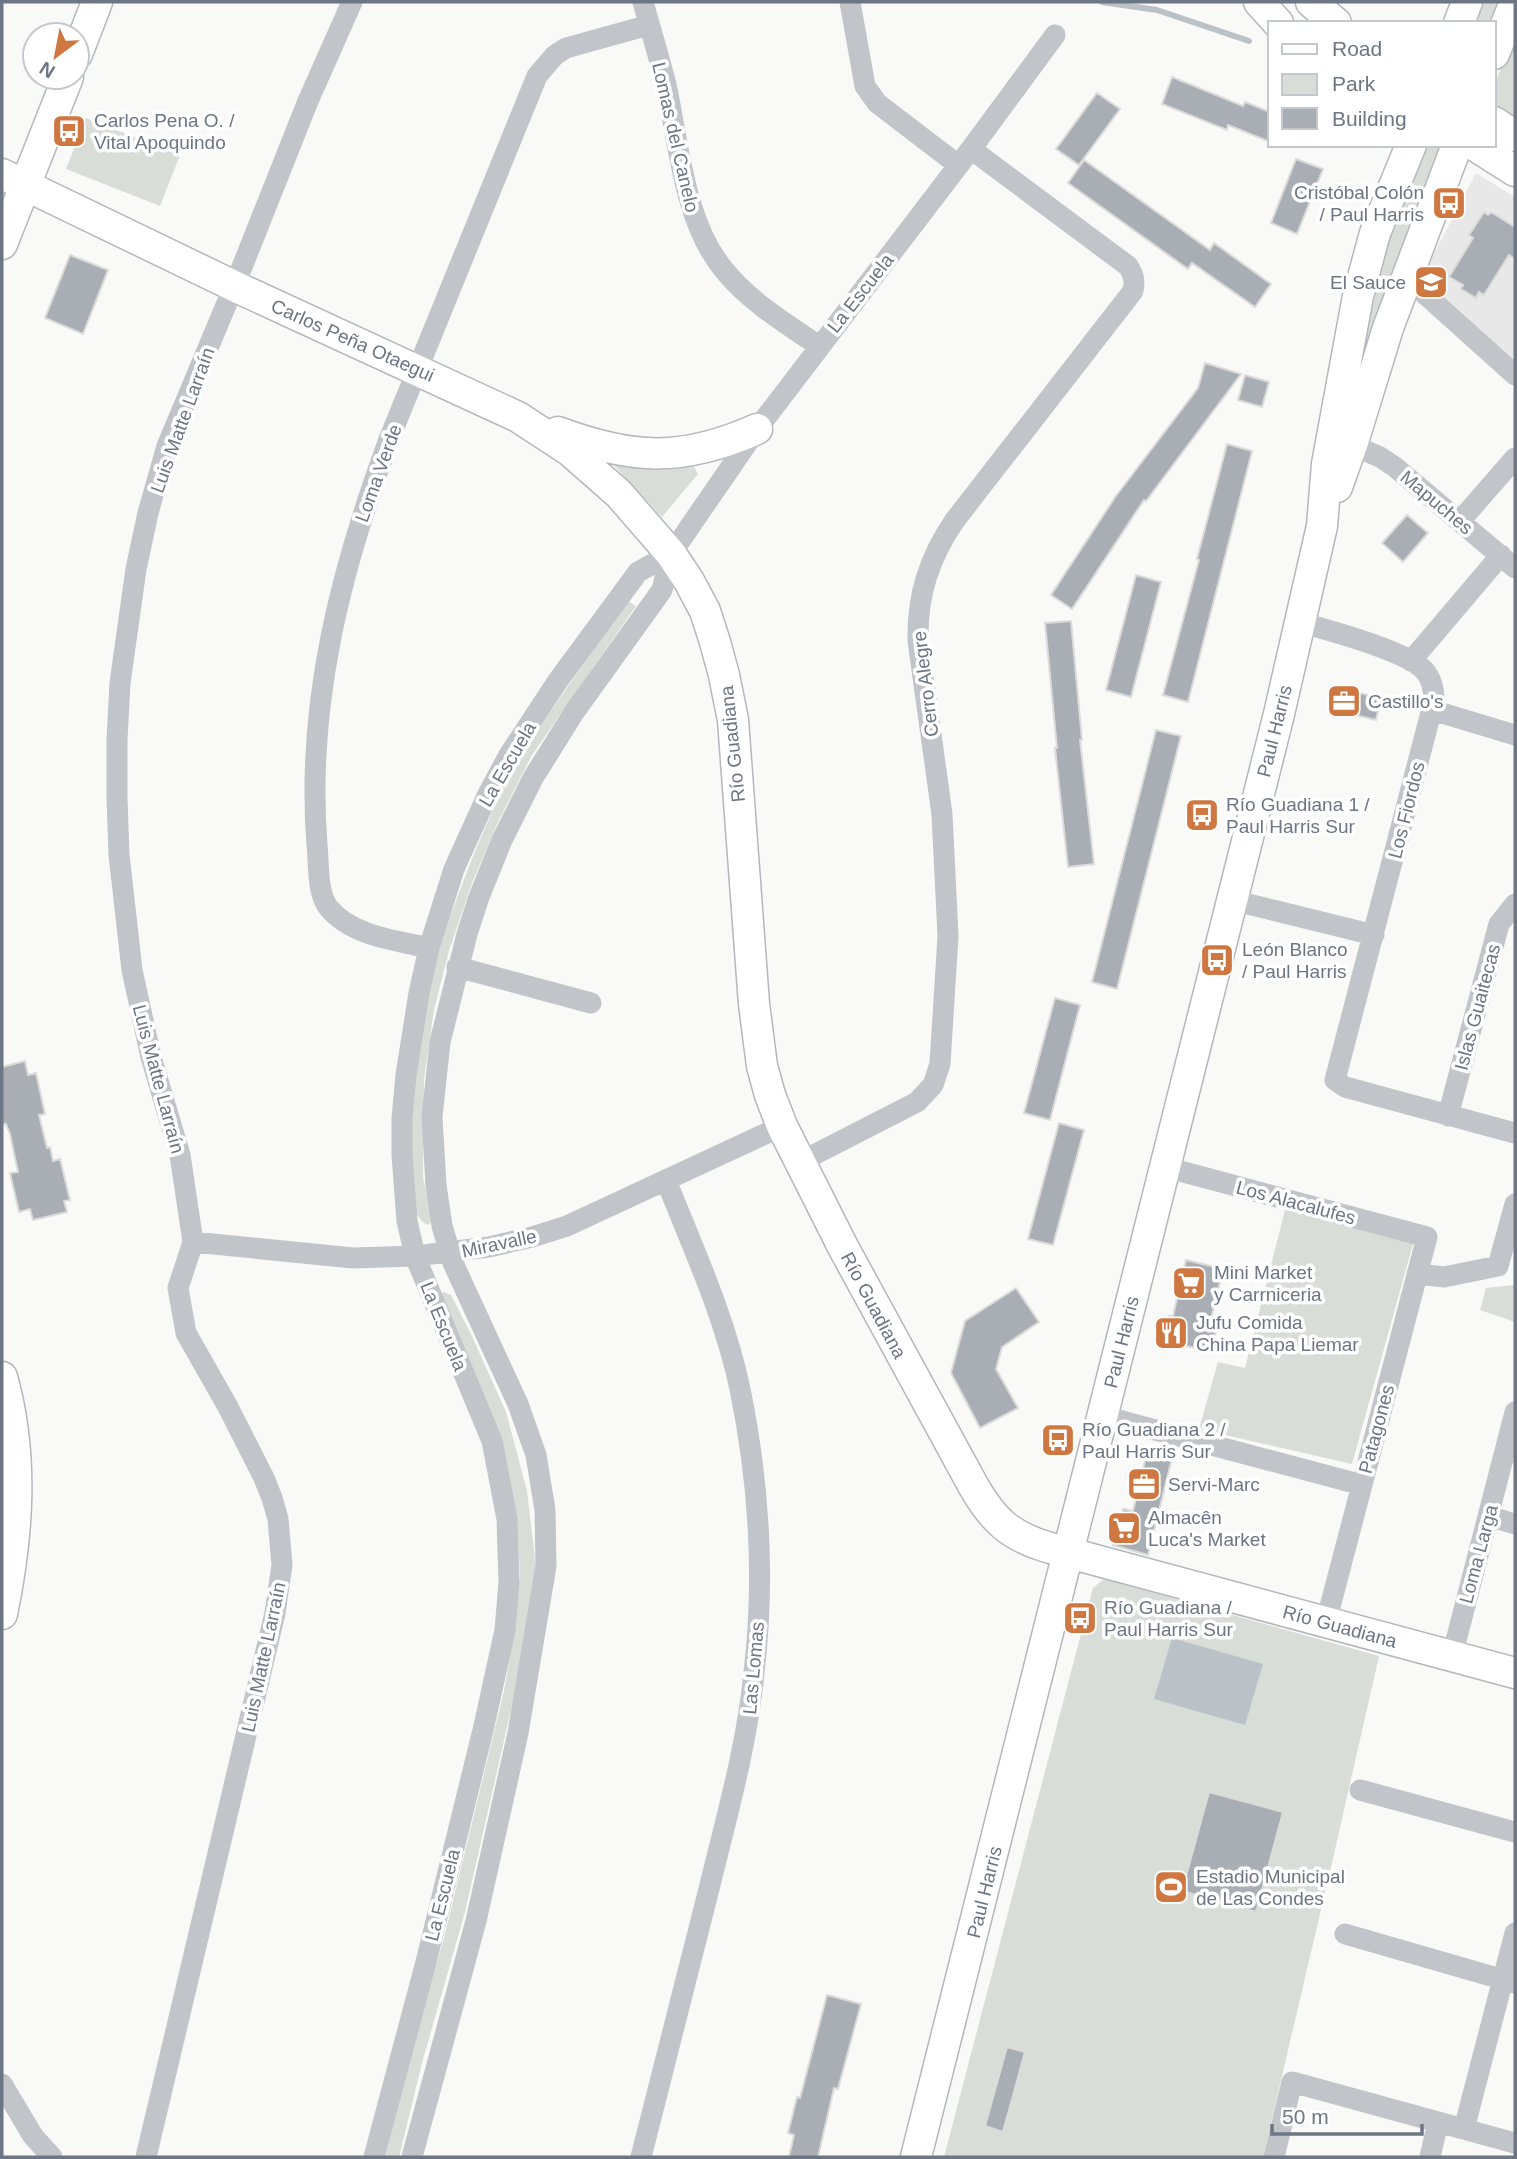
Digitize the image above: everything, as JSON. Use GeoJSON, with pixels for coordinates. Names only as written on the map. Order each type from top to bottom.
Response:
{"type":"FeatureCollection","features":[{"type":"Feature","properties":{"kind":"street"},"geometry":{"type":"LineString","coordinates":[[90,21],[97,2]]}},
{"type":"Feature","properties":{"kind":"street","name":"Luis Matte Larraín"},"geometry":{"type":"LineString","coordinates":[[146,2157],[275,1614],[282,1565],[278,1520],[264,1478],[186,1332],[178,1288],[193,1242],[180,1156],[150,1057],[132,970],[124,913],[117,798],[120,683],[136,569],[167,446],[308,101],[352,2]]}},
{"type":"Feature","properties":{"kind":"street","name":"Lomas del Canelo"},"geometry":{"type":"LineString","coordinates":[[643,2],[666,85],[690,202],[704,239],[718,263],[737,285],[819,346]]}},
{"type":"Feature","properties":{"kind":"street","name":"Cerro Alegre"},"geometry":{"type":"LineString","coordinates":[[800,1162],[917,1102],[933,1085],[938,1074],[948,936],[942,814],[918,641],[918,620],[925,579],[933,558],[955,520],[1133,291],[1134,285],[1128,266],[965,157],[877,103],[865,86],[850,2]]}},
{"type":"Feature","properties":{"kind":"street"},"geometry":{"type":"LineString","coordinates":[[1259,2],[1276,21]]}},
{"type":"Feature","properties":{"kind":"street"},"geometry":{"type":"LineString","coordinates":[[1294,2],[1314,21]]}},
{"type":"Feature","properties":{"kind":"street"},"geometry":{"type":"LineString","coordinates":[[1311,2],[1334,21]]}},
{"type":"Feature","properties":{"kind":"street"},"geometry":{"type":"LineString","coordinates":[[1460,21],[1467,2]]}},
{"type":"Feature","properties":{"kind":"street"},"geometry":{"type":"LineString","coordinates":[[1496,49],[1515,2]]}},
{"type":"Feature","properties":{"kind":"street","name":"Loma Verde"},"geometry":{"type":"LineString","coordinates":[[429,948],[363,932],[340,920],[326,905],[321,886],[316,824],[316,732],[338,605],[369,495],[388,442],[537,76],[545,65],[566,48],[649,25]]}},
{"type":"Feature","properties":{"kind":"street","name":"La Escuela"},"geometry":{"type":"LineString","coordinates":[[412,2157],[476,1921],[518,1733],[546,1566],[542,1482],[528,1429],[449,1252],[442,1226],[436,1185],[432,1117],[440,1042],[457,967],[479,897],[522,799],[561,733],[662,590],[671,554],[757,429],[1055,35]]}},
{"type":"Feature","properties":{"kind":"street"},"geometry":{"type":"LineString","coordinates":[[2,244],[14,179],[61,91]]}},
{"type":"Feature","properties":{"kind":"street"},"geometry":{"type":"LineString","coordinates":[[1496,123],[1515,136]]}},
{"type":"Feature","properties":{"kind":"street","name":"Paul Harris"},"geometry":{"type":"LineString","coordinates":[[1322,526],[1327,464],[1365,268],[1375,233],[1410,147]]}},
{"type":"Feature","properties":{"kind":"street","name":"Paul Harris"},"geometry":{"type":"LineString","coordinates":[[916,2157],[1232,900],[1322,526],[1352,445],[1378,358],[1456,147]]}},
{"type":"Feature","properties":{"kind":"street"},"geometry":{"type":"LineString","coordinates":[[1477,147],[1515,171]]}},
{"type":"Feature","properties":{"kind":"street","name":"Carlos Peña Otaegui"},"geometry":{"type":"LineString","coordinates":[[14,179],[234,286],[519,417],[570,451],[595,472],[619,494],[671,554]]}},
{"type":"Feature","properties":{"kind":"street"},"geometry":{"type":"LineString","coordinates":[[1365,268],[1395,291],[1403,289],[1515,375]]}},
{"type":"Feature","properties":{"kind":"street"},"geometry":{"type":"LineString","coordinates":[[519,417],[608,449],[639,453],[670,454],[700,450],[729,442],[757,429]]}},
{"type":"Feature","properties":{"kind":"street","name":"Mapuches"},"geometry":{"type":"LineString","coordinates":[[1352,445],[1395,467],[1508,561]]}},
{"type":"Feature","properties":{"kind":"street"},"geometry":{"type":"LineString","coordinates":[[1460,521],[1515,458]]}},
{"type":"Feature","properties":{"kind":"street","name":"La Escuela"},"geometry":{"type":"LineString","coordinates":[[374,2157],[426,1962],[484,1726],[505,1630],[509,1582],[507,1519],[492,1441],[415,1256],[407,1221],[402,1118],[411,1036],[429,948],[454,869],[488,794],[526,728],[638,572],[671,554]]}},
{"type":"Feature","properties":{"kind":"street","name":"Río Guadiana"},"geometry":{"type":"LineString","coordinates":[[671,554],[705,611],[724,675],[733,720],[757,1035],[762,1066],[782,1126],[843,1247],[984,1504],[997,1521],[1014,1534],[1038,1544],[1515,1673]]}},
{"type":"Feature","properties":{"kind":"street"},"geometry":{"type":"LineString","coordinates":[[1411,661],[1508,561]]}},
{"type":"Feature","properties":{"kind":"street","name":"Los Fiordos"},"geometry":{"type":"LineString","coordinates":[[1300,622],[1384,648],[1411,661],[1426,672],[1431,681],[1434,701],[1432,710],[1335,1080],[1345,1087],[1448,1116]]}},
{"type":"Feature","properties":{"kind":"street"},"geometry":{"type":"LineString","coordinates":[[1432,710],[1515,735]]}},
{"type":"Feature","properties":{"kind":"street"},"geometry":{"type":"LineString","coordinates":[[1232,900],[1374,935]]}},
{"type":"Feature","properties":{"kind":"street","name":"Islas Guaitecas"},"geometry":{"type":"LineString","coordinates":[[1448,1116],[1499,924],[1515,904]]}},
{"type":"Feature","properties":{"kind":"street"},"geometry":{"type":"LineString","coordinates":[[457,967],[591,1003]]}},
{"type":"Feature","properties":{"kind":"street"},"geometry":{"type":"LineString","coordinates":[[1448,1116],[1515,1133]]}},
{"type":"Feature","properties":{"kind":"street","name":"Miravalle"},"geometry":{"type":"LineString","coordinates":[[193,1242],[353,1258],[415,1256],[489,1247],[555,1230],[782,1126]]}},
{"type":"Feature","properties":{"kind":"street","name":"Los Alacalufes"},"geometry":{"type":"LineString","coordinates":[[1165,1167],[1427,1237]]}},
{"type":"Feature","properties":{"kind":"street","name":"Las Lomas"},"geometry":{"type":"LineString","coordinates":[[642,2157],[748,1724],[758,1618],[758,1525],[740,1388],[729,1344],[666,1180]]}},
{"type":"Feature","properties":{"kind":"street"},"geometry":{"type":"LineString","coordinates":[[1417,1274],[1444,1277],[1498,1266],[1515,1204]]}},
{"type":"Feature","properties":{"kind":"street","name":"Patagones"},"geometry":{"type":"LineString","coordinates":[[1326,1622],[1427,1237]]}},
{"type":"Feature","properties":{"kind":"street"},"geometry":{"type":"LineString","coordinates":[[2,1377],[12,1430],[16,1504],[10,1572],[2,1614]]}},
{"type":"Feature","properties":{"kind":"street","name":"Loma Larga"},"geometry":{"type":"LineString","coordinates":[[1452,1656],[1515,1412]]}},
{"type":"Feature","properties":{"kind":"street"},"geometry":{"type":"LineString","coordinates":[[1102,1416],[1362,1485]]}},
{"type":"Feature","properties":{"kind":"street"},"geometry":{"type":"LineString","coordinates":[[1488,1517],[1515,1524]]}},
{"type":"Feature","properties":{"kind":"street"},"geometry":{"type":"LineString","coordinates":[[1360,1790],[1515,1832]]}},
{"type":"Feature","properties":{"kind":"street"},"geometry":{"type":"LineString","coordinates":[[1464,2129],[1509,1981],[1515,1933]]}},
{"type":"Feature","properties":{"kind":"street"},"geometry":{"type":"LineString","coordinates":[[1345,1934],[1509,1981]]}},
{"type":"Feature","properties":{"kind":"street"},"geometry":{"type":"LineString","coordinates":[[1274,2157],[1292,2082],[1515,2143]]}},
{"type":"Feature","properties":{"kind":"street"},"geometry":{"type":"LineString","coordinates":[[2,2084],[33,2136],[51,2157]]}},
{"type":"Feature","properties":{"kind":"street"},"geometry":{"type":"LineString","coordinates":[[1430,2157],[1438,2122]]}},
{"type":"Feature","properties":{"kind":"shaded area"},"geometry":{"type":"Polygon","coordinates":[[[1476,173],[1515,197],[1515,373],[1415,290],[1476,173]]]}},
{"type":"Feature","properties":{"kind":"shaded area"},"geometry":{"type":"Polygon","coordinates":[[[1172,1638],[1263,1664],[1245,1725],[1154,1699],[1172,1638]]]}},
{"type":"Feature","properties":{"kind":"green space"},"geometry":{"type":"Polygon","coordinates":[[[1476,2],[1502,2],[1495,21],[1470,21],[1476,2]]]}},
{"type":"Feature","properties":{"kind":"green space"},"geometry":{"type":"Polygon","coordinates":[[[1515,35],[1515,119],[1496,107],[1496,80],[1515,35]]]}},
{"type":"Feature","properties":{"kind":"green space"},"geometry":{"type":"Polygon","coordinates":[[[86,118],[180,155],[160,206],[66,169],[86,118]]]}},
{"type":"Feature","properties":{"kind":"green space"},"geometry":{"type":"Polygon","coordinates":[[[1424,147],[1444,147],[1342,421],[1372,267],[1424,147]]]}},
{"type":"Feature","properties":{"kind":"green space"},"geometry":{"type":"Polygon","coordinates":[[[611,462],[646,468],[693,465],[698,474],[662,517],[611,462]]]}},
{"type":"Feature","properties":{"kind":"green space"},"geometry":{"type":"Polygon","coordinates":[[[628,601],[636,606],[532,755],[498,822],[472,883],[449,951],[434,1010],[424,1079],[423,1177],[432,1219],[429,1225],[422,1222],[412,1196],[412,1115],[421,1027],[445,933],[476,849],[509,778],[555,704],[628,601]]]}},
{"type":"Feature","properties":{"kind":"green space"},"geometry":{"type":"Polygon","coordinates":[[[1285,1210],[1413,1244],[1352,1464],[1199,1429],[1218,1362],[1245,1368],[1285,1210]]]}},
{"type":"Feature","properties":{"kind":"green space"},"geometry":{"type":"Polygon","coordinates":[[[1515,1285],[1515,1322],[1480,1310],[1486,1288],[1515,1285]]]}},
{"type":"Feature","properties":{"kind":"green space"},"geometry":{"type":"Polygon","coordinates":[[[440,1293],[451,1295],[506,1412],[527,1491],[536,1567],[525,1648],[465,1912],[422,2063],[399,2157],[385,2157],[410,2056],[444,1938],[504,1691],[520,1576],[517,1518],[440,1293]]]}},
{"type":"Feature","properties":{"kind":"green space","name":"Estadio Municipal de Las Condes"},"geometry":{"type":"Polygon","coordinates":[[[1104,1579],[1379,1656],[1263,2157],[944,2157],[1093,1588],[1104,1579]]]}},
{"type":"Feature","properties":{"kind":"building"},"geometry":{"type":"Polygon","coordinates":[[[1172,77],[1243,106],[1245,102],[1268,111],[1268,141],[1228,125],[1227,130],[1162,104],[1172,77]]]}},
{"type":"Feature","properties":{"kind":"building"},"geometry":{"type":"Polygon","coordinates":[[[1097,93],[1120,109],[1079,165],[1056,149],[1097,93]]]}},
{"type":"Feature","properties":{"kind":"building"},"geometry":{"type":"Polygon","coordinates":[[[1296,159],[1323,169],[1297,234],[1271,223],[1296,159]]]}},
{"type":"Feature","properties":{"kind":"building"},"geometry":{"type":"Polygon","coordinates":[[[1084,160],[1210,250],[1214,243],[1271,284],[1255,307],[1192,263],[1188,269],[1068,183],[1084,160]]]}},
{"type":"Feature","properties":{"kind":"building"},"geometry":{"type":"Polygon","coordinates":[[[1484,212],[1488,215],[1491,212],[1515,227],[1515,259],[1509,255],[1484,295],[1479,292],[1476,298],[1461,289],[1463,285],[1449,277],[1473,238],[1469,235],[1484,212]]]}},
{"type":"Feature","properties":{"kind":"building"},"geometry":{"type":"Polygon","coordinates":[[[70,255],[108,270],[83,334],[45,318],[70,255]]]}},
{"type":"Feature","properties":{"kind":"building"},"geometry":{"type":"Polygon","coordinates":[[[1205,363],[1241,374],[1146,501],[1144,500],[1072,609],[1051,595],[1116,496],[1198,388],[1205,363]]]}},
{"type":"Feature","properties":{"kind":"building"},"geometry":{"type":"Polygon","coordinates":[[[1245,375],[1269,382],[1262,407],[1238,400],[1245,375]]]}},
{"type":"Feature","properties":{"kind":"building"},"geometry":{"type":"Polygon","coordinates":[[[1227,444],[1252,451],[1188,702],[1163,695],[1227,444]]]}},
{"type":"Feature","properties":{"kind":"building"},"geometry":{"type":"Polygon","coordinates":[[[1407,515],[1428,533],[1403,562],[1382,543],[1407,515]]]}},
{"type":"Feature","properties":{"kind":"building"},"geometry":{"type":"Polygon","coordinates":[[[1136,575],[1161,582],[1131,697],[1106,690],[1136,575]]]}},
{"type":"Feature","properties":{"kind":"building"},"geometry":{"type":"Polygon","coordinates":[[[1071,621],[1080,740],[1094,864],[1068,867],[1045,623],[1071,621]]]}},
{"type":"Feature","properties":{"kind":"building"},"geometry":{"type":"Polygon","coordinates":[[[1339,688],[1381,698],[1376,720],[1334,710],[1339,688]]]}},
{"type":"Feature","properties":{"kind":"building"},"geometry":{"type":"Polygon","coordinates":[[[1156,730],[1181,736],[1117,989],[1092,982],[1156,730]]]}},
{"type":"Feature","properties":{"kind":"building"},"geometry":{"type":"Polygon","coordinates":[[[1055,998],[1080,1005],[1050,1120],[1024,1113],[1055,998]]]}},
{"type":"Feature","properties":{"kind":"building"},"geometry":{"type":"Polygon","coordinates":[[[25,1061],[28,1075],[36,1073],[45,1114],[39,1115],[47,1148],[50,1147],[53,1161],[60,1159],[70,1200],[64,1201],[67,1212],[33,1220],[30,1209],[19,1212],[10,1173],[18,1172],[10,1134],[6,1124],[2,1124],[2,1067],[25,1061]]]}},
{"type":"Feature","properties":{"kind":"building"},"geometry":{"type":"Polygon","coordinates":[[[1059,1123],[1084,1130],[1053,1245],[1028,1239],[1059,1123]]]}},
{"type":"Feature","properties":{"kind":"building"},"geometry":{"type":"Polygon","coordinates":[[[1186,1260],[1223,1269],[1210,1323],[1217,1325],[1212,1351],[1164,1342],[1186,1260]]]}},
{"type":"Feature","properties":{"kind":"building"},"geometry":{"type":"Polygon","coordinates":[[[1016,1288],[1039,1322],[1002,1347],[996,1369],[1018,1408],[980,1428],[951,1373],[965,1321],[1016,1288]]]}},
{"type":"Feature","properties":{"kind":"building"},"geometry":{"type":"Polygon","coordinates":[[[1147,1452],[1172,1458],[1148,1555],[1113,1545],[1123,1509],[1133,1511],[1147,1452]]]}},
{"type":"Feature","properties":{"kind":"building"},"geometry":{"type":"Polygon","coordinates":[[[1209,1792],[1283,1812],[1256,1912],[1182,1891],[1209,1792]]]}},
{"type":"Feature","properties":{"kind":"building"},"geometry":{"type":"Polygon","coordinates":[[[827,1995],[861,2004],[838,2089],[834,2088],[818,2157],[789,2157],[794,2135],[788,2133],[827,1995]]]}},
{"type":"Feature","properties":{"kind":"building"},"geometry":{"type":"Polygon","coordinates":[[[1007,2047],[1025,2052],[1003,2132],[985,2126],[1007,2047]]]}},
{"type":"Feature","properties":{"kind":"waterway"},"geometry":{"type":"LineString","coordinates":[[1102,2],[1157,10],[1249,41]]}},
{"type":"Feature","properties":{"kind":"place","name":"Carlos Pena O. / Vital Apoquindo"},"geometry":{"type":"Point","coordinates":[69,131]}},
{"type":"Feature","properties":{"kind":"place","name":"Cristóbal Colón / Paul Harris"},"geometry":{"type":"Point","coordinates":[1449,203]}},
{"type":"Feature","properties":{"kind":"place","name":"El Sauce"},"geometry":{"type":"Point","coordinates":[1431,282]}},
{"type":"Feature","properties":{"kind":"place","name":"Castillo's"},"geometry":{"type":"Point","coordinates":[1344,701]}},
{"type":"Feature","properties":{"kind":"place","name":"Río Guadiana 1 / Paul Harris Sur"},"geometry":{"type":"Point","coordinates":[1202,815]}},
{"type":"Feature","properties":{"kind":"place","name":"León Blanco / Paul Harris"},"geometry":{"type":"Point","coordinates":[1217,960]}},
{"type":"Feature","properties":{"kind":"place","name":"Mini Market y Carrniceria"},"geometry":{"type":"Point","coordinates":[1189,1283]}},
{"type":"Feature","properties":{"kind":"place","name":"Jufu Comida China Papa Liemar"},"geometry":{"type":"Point","coordinates":[1171,1333]}},
{"type":"Feature","properties":{"kind":"place","name":"Río Guadiana 2 / Paul Harris Sur"},"geometry":{"type":"Point","coordinates":[1058,1440]}},
{"type":"Feature","properties":{"kind":"place","name":"Servi-Marc"},"geometry":{"type":"Point","coordinates":[1144,1484]}},
{"type":"Feature","properties":{"kind":"place","name":"Almacên Luca's Market"},"geometry":{"type":"Point","coordinates":[1124,1528]}},
{"type":"Feature","properties":{"kind":"place","name":"Río Guadiana / Paul Harris Sur"},"geometry":{"type":"Point","coordinates":[1080,1618]}},
{"type":"Feature","properties":{"kind":"place","name":"Estadio Municipal de Las Condes"},"geometry":{"type":"Point","coordinates":[1171,1887]}}]}
